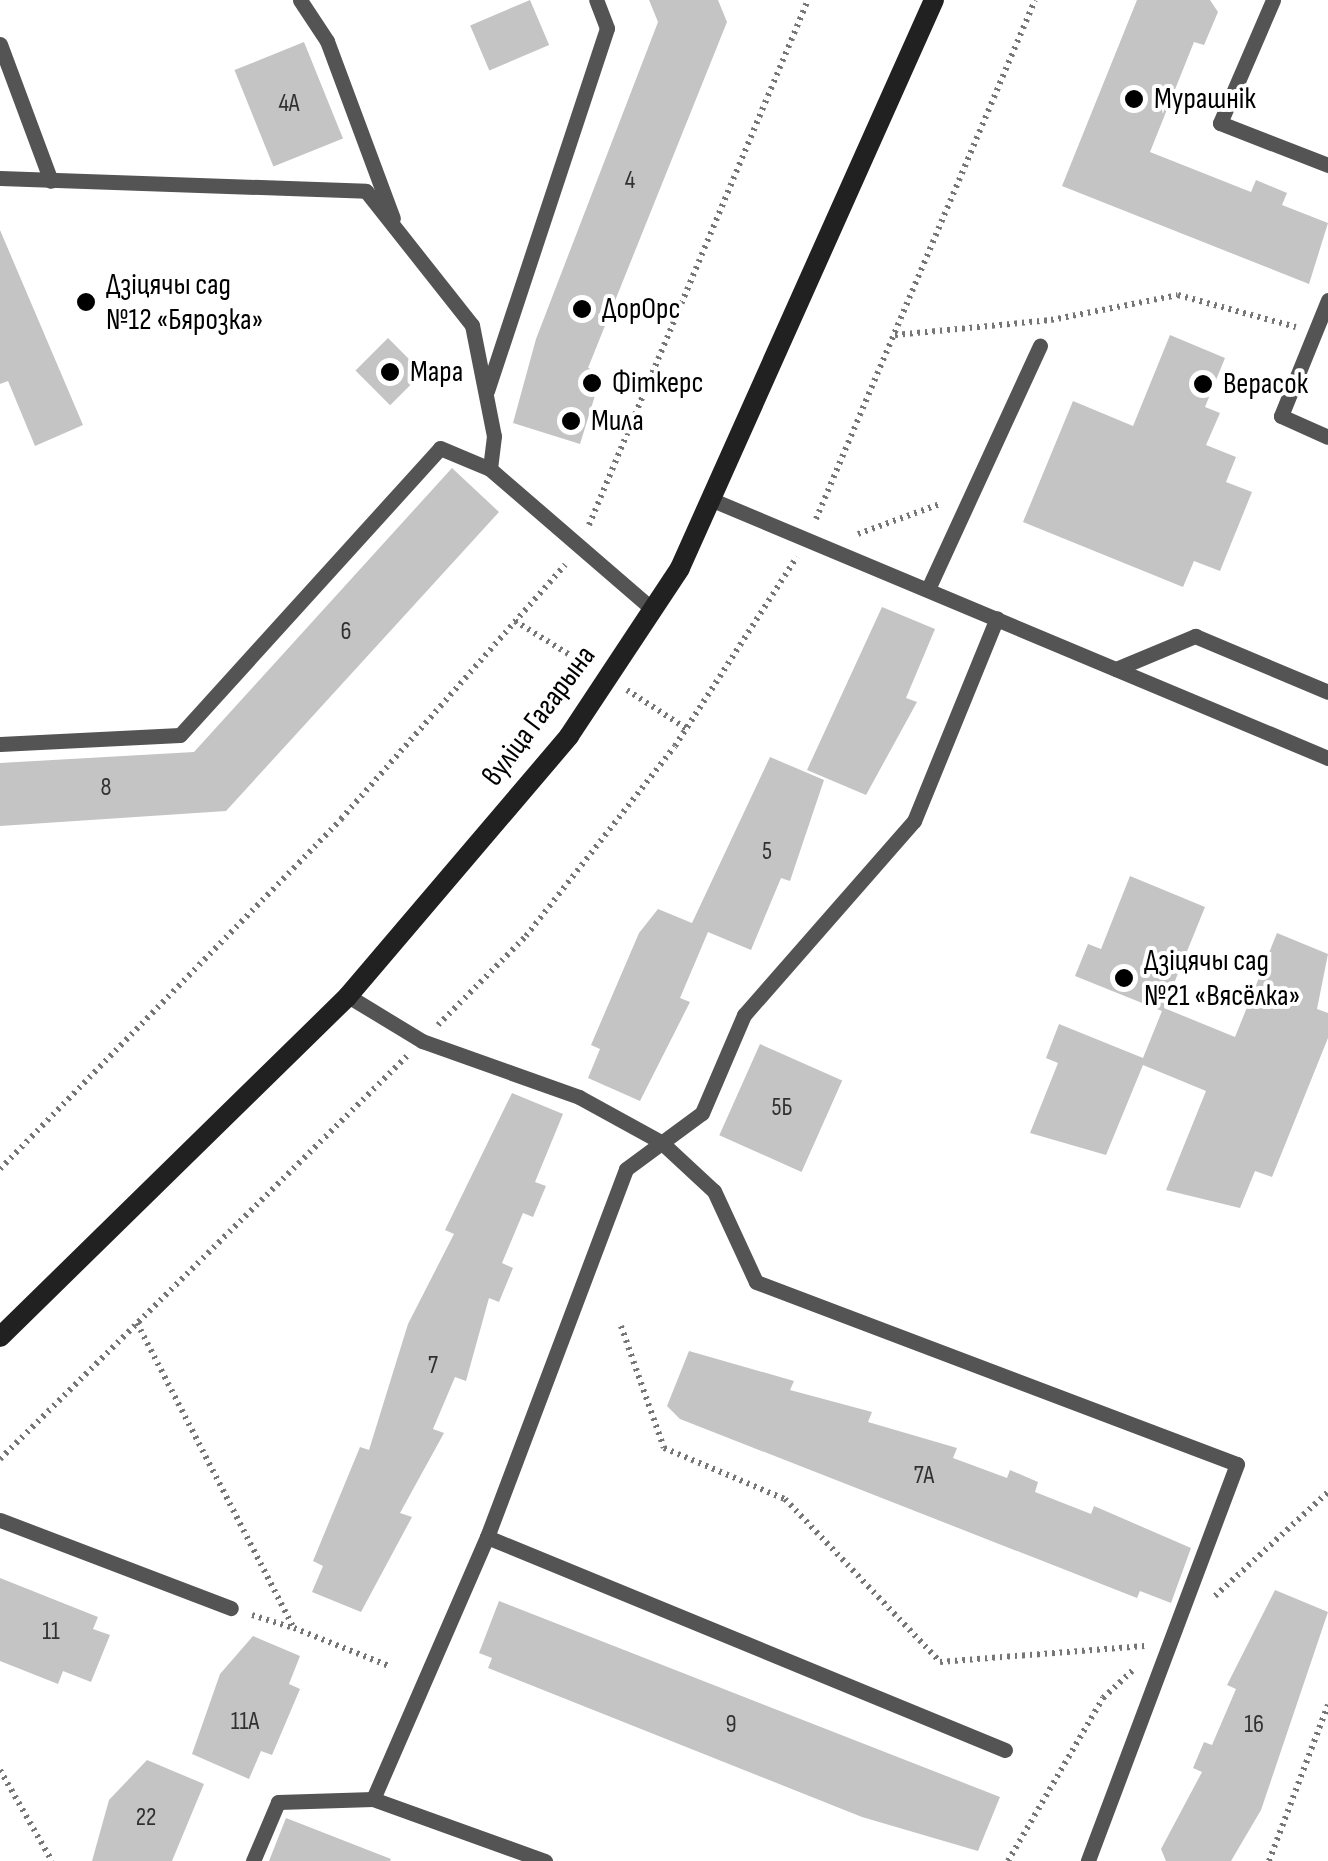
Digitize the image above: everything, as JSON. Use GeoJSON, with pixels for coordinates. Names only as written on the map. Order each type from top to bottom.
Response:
{"type":"FeatureCollection","features":[{"type":"Feature","properties":{"kind":"main road","name":"вуліца Гагарына"},"geometry":{"type":"LineString","coordinates":[[0,1337],[348,996],[568,736],[652,609],[710,499],[934,0]]}},
{"type":"Feature","properties":{"kind":"lane"},"geometry":{"type":"LineString","coordinates":[[300,0],[327,41],[398,231]]}},
{"type":"Feature","properties":{"kind":"lane"},"geometry":{"type":"LineString","coordinates":[[486,395],[607,28],[596,0]]}},
{"type":"Feature","properties":{"kind":"lane"},"geometry":{"type":"LineString","coordinates":[[1273,0],[1220,124],[1328,165]]}},
{"type":"Feature","properties":{"kind":"lane"},"geometry":{"type":"LineString","coordinates":[[0,44],[51,181]]}},
{"type":"Feature","properties":{"kind":"lane"},"geometry":{"type":"LineString","coordinates":[[0,178],[366,190],[472,325],[486,395],[490,469]]}},
{"type":"Feature","properties":{"kind":"lane"},"geometry":{"type":"LineString","coordinates":[[1328,300],[1281,416],[1328,438]]}},
{"type":"Feature","properties":{"kind":"lane"},"geometry":{"type":"LineString","coordinates":[[928,589],[1040,346]]}},
{"type":"Feature","properties":{"kind":"lane"},"geometry":{"type":"LineString","coordinates":[[0,744],[180,734],[440,448],[490,469],[652,609]]}},
{"type":"Feature","properties":{"kind":"lane"},"geometry":{"type":"LineString","coordinates":[[710,499],[1328,758]]}},
{"type":"Feature","properties":{"kind":"lane"},"geometry":{"type":"LineString","coordinates":[[373,1799],[487,1537],[626,1170],[702,1113],[744,1015],[914,821],[997,618]]}},
{"type":"Feature","properties":{"kind":"lane"},"geometry":{"type":"LineString","coordinates":[[1116,668],[1195,636],[1328,692]]}},
{"type":"Feature","properties":{"kind":"lane"},"geometry":{"type":"LineString","coordinates":[[348,996],[422,1040],[578,1097],[660,1142],[714,1190],[756,1282],[1237,1464],[1088,1861]]}},
{"type":"Feature","properties":{"kind":"lane"},"geometry":{"type":"LineString","coordinates":[[0,1520],[232,1608]]}},
{"type":"Feature","properties":{"kind":"lane"},"geometry":{"type":"LineString","coordinates":[[487,1537],[1005,1750]]}},
{"type":"Feature","properties":{"kind":"lane"},"geometry":{"type":"LineString","coordinates":[[253,1861],[278,1802],[373,1799],[546,1861]]}},
{"type":"Feature","properties":{"kind":"path"},"geometry":{"type":"LineString","coordinates":[[0,1170],[341,819],[580,548],[808,0]]}},
{"type":"Feature","properties":{"kind":"path"},"geometry":{"type":"LineString","coordinates":[[0,1459],[526,936],[675,746],[807,538],[1034,0]]}},
{"type":"Feature","properties":{"kind":"path"},"geometry":{"type":"LineString","coordinates":[[895,335],[1052,320],[1178,295],[1315,332]]}},
{"type":"Feature","properties":{"kind":"path"},"geometry":{"type":"LineString","coordinates":[[841,531],[855,536],[973,492]]}},
{"type":"Feature","properties":{"kind":"path"},"geometry":{"type":"LineString","coordinates":[[814,522],[828,527]]}},
{"type":"Feature","properties":{"kind":"path"},"geometry":{"type":"LineString","coordinates":[[0,1151],[10,1160]]}},
{"type":"Feature","properties":{"kind":"path"},"geometry":{"type":"LineString","coordinates":[[137,1323],[294,1628]]}},
{"type":"Feature","properties":{"kind":"path"},"geometry":{"type":"LineString","coordinates":[[621,1326],[664,1448],[785,1499],[940,1662],[1160,1644]]}},
{"type":"Feature","properties":{"kind":"path"},"geometry":{"type":"LineString","coordinates":[[232,1608],[389,1666]]}},
{"type":"Feature","properties":{"kind":"path"},"geometry":{"type":"LineString","coordinates":[[1269,1861],[1328,1705]]}},
{"type":"Feature","properties":{"kind":"path"},"geometry":{"type":"LineString","coordinates":[[0,1770],[52,1861]]}},
{"type":"Feature","properties":{"kind":"building"},"geometry":{"type":"Polygon","coordinates":[[[530,0],[549,45],[489,71],[470,25],[530,0]]]}},
{"type":"Feature","properties":{"kind":"building"},"geometry":{"type":"Polygon","coordinates":[[[649,0],[718,0],[727,22],[588,368],[602,373],[580,444],[513,423],[536,339],[658,22],[649,0]]]}},
{"type":"Feature","properties":{"kind":"building","name":"Мурашнік"},"geometry":{"type":"Polygon","coordinates":[[[1137,0],[1210,0],[1218,12],[1204,45],[1194,42],[1150,152],[1251,192],[1256,180],[1287,193],[1282,205],[1328,223],[1309,284],[1062,186],[1137,0]]]}},
{"type":"Feature","properties":{"kind":"building"},"geometry":{"type":"Polygon","coordinates":[[[304,42],[343,138],[273,167],[234,70],[304,42]]]}},
{"type":"Feature","properties":{"kind":"building"},"geometry":{"type":"Polygon","coordinates":[[[0,230],[83,425],[35,446],[8,381],[0,384],[0,230]]]}},
{"type":"Feature","properties":{"kind":"building"},"geometry":{"type":"Polygon","coordinates":[[[1170,335],[1225,358],[1205,407],[1220,413],[1206,445],[1236,457],[1226,482],[1252,492],[1220,571],[1194,561],[1183,587],[1023,522],[1073,401],[1133,426],[1170,335]]]}},
{"type":"Feature","properties":{"kind":"building","name":"Мара"},"geometry":{"type":"Polygon","coordinates":[[[388,338],[423,373],[390,405],[355,371],[388,338]]]}},
{"type":"Feature","properties":{"kind":"building"},"geometry":{"type":"Polygon","coordinates":[[[452,468],[499,512],[226,811],[0,826],[0,763],[194,752],[452,468]]]}},
{"type":"Feature","properties":{"kind":"building"},"geometry":{"type":"Polygon","coordinates":[[[882,607],[935,629],[906,698],[917,702],[866,795],[807,770],[882,607]]]}},
{"type":"Feature","properties":{"kind":"building"},"geometry":{"type":"Polygon","coordinates":[[[770,757],[824,780],[790,881],[781,878],[751,950],[708,932],[680,998],[690,1002],[640,1101],[588,1078],[600,1049],[591,1045],[639,933],[658,909],[692,923],[770,757]]]}},
{"type":"Feature","properties":{"kind":"building"},"geometry":{"type":"Polygon","coordinates":[[[1130,876],[1205,907],[1164,1008],[1235,1037],[1277,933],[1328,954],[1317,1009],[1328,1013],[1328,1038],[1272,1177],[1255,1171],[1240,1208],[1166,1190],[1206,1091],[1143,1065],[1106,1155],[1030,1133],[1058,1063],[1046,1058],[1059,1024],[1143,1058],[1162,1011],[1075,976],[1088,944],[1101,949],[1130,876]]]}},
{"type":"Feature","properties":{"kind":"building"},"geometry":{"type":"Polygon","coordinates":[[[760,1044],[842,1081],[802,1172],[719,1135],[760,1044]]]}},
{"type":"Feature","properties":{"kind":"building"},"geometry":{"type":"Polygon","coordinates":[[[512,1093],[563,1114],[535,1182],[546,1186],[533,1217],[523,1213],[502,1263],[513,1268],[499,1302],[489,1298],[466,1381],[455,1377],[433,1429],[444,1433],[400,1513],[412,1517],[361,1612],[312,1592],[323,1566],[313,1561],[360,1447],[369,1450],[408,1324],[454,1234],[445,1230],[512,1093]]]}},
{"type":"Feature","properties":{"kind":"building"},"geometry":{"type":"Polygon","coordinates":[[[689,1351],[794,1381],[790,1390],[872,1412],[868,1422],[957,1448],[953,1458],[1007,1478],[1010,1470],[1038,1482],[1035,1492],[1091,1514],[1094,1506],[1191,1548],[1171,1603],[1140,1591],[1137,1598],[680,1419],[667,1406],[689,1351]]]}},
{"type":"Feature","properties":{"kind":"building"},"geometry":{"type":"Polygon","coordinates":[[[0,1578],[98,1617],[93,1629],[110,1635],[91,1682],[63,1671],[58,1684],[0,1661],[0,1578]]]}},
{"type":"Feature","properties":{"kind":"building"},"geometry":{"type":"Polygon","coordinates":[[[1275,1590],[1328,1612],[1261,1810],[1231,1861],[1166,1861],[1161,1849],[1202,1772],[1193,1768],[1204,1742],[1212,1745],[1236,1689],[1227,1685],[1275,1590]]]}},
{"type":"Feature","properties":{"kind":"building"},"geometry":{"type":"Polygon","coordinates":[[[499,1601],[1000,1797],[978,1851],[862,1817],[488,1668],[492,1658],[479,1653],[499,1601]]]}},
{"type":"Feature","properties":{"kind":"building"},"geometry":{"type":"Polygon","coordinates":[[[253,1636],[300,1656],[289,1684],[300,1689],[272,1755],[261,1751],[249,1779],[192,1754],[220,1674],[253,1636]]]}},
{"type":"Feature","properties":{"kind":"building"},"geometry":{"type":"Polygon","coordinates":[[[147,1760],[204,1784],[172,1861],[92,1861],[109,1800],[147,1760]]]}},
{"type":"Feature","properties":{"kind":"building"},"geometry":{"type":"Polygon","coordinates":[[[286,1818],[391,1859],[269,1861],[286,1818]]]}},
{"type":"Feature","properties":{"kind":"place","name":"Мурашнік"},"geometry":{"type":"Point","coordinates":[1134,99]}},
{"type":"Feature","properties":{"kind":"place","name":"Дзіцячы сад №12 «Бярозка»"},"geometry":{"type":"Point","coordinates":[86,302]}},
{"type":"Feature","properties":{"kind":"place","name":"ДорОрс"},"geometry":{"type":"Point","coordinates":[582,309]}},
{"type":"Feature","properties":{"kind":"place","name":"Мара"},"geometry":{"type":"Point","coordinates":[390,372]}},
{"type":"Feature","properties":{"kind":"place","name":"Фіткерс"},"geometry":{"type":"Point","coordinates":[592,383]}},
{"type":"Feature","properties":{"kind":"place","name":"Верасок"},"geometry":{"type":"Point","coordinates":[1203,384]}},
{"type":"Feature","properties":{"kind":"place","name":"Мила"},"geometry":{"type":"Point","coordinates":[571,421]}},
{"type":"Feature","properties":{"kind":"place","name":"Дзіцячы сад №21 «Вясёлка»"},"geometry":{"type":"Point","coordinates":[1124,978]}}]}
